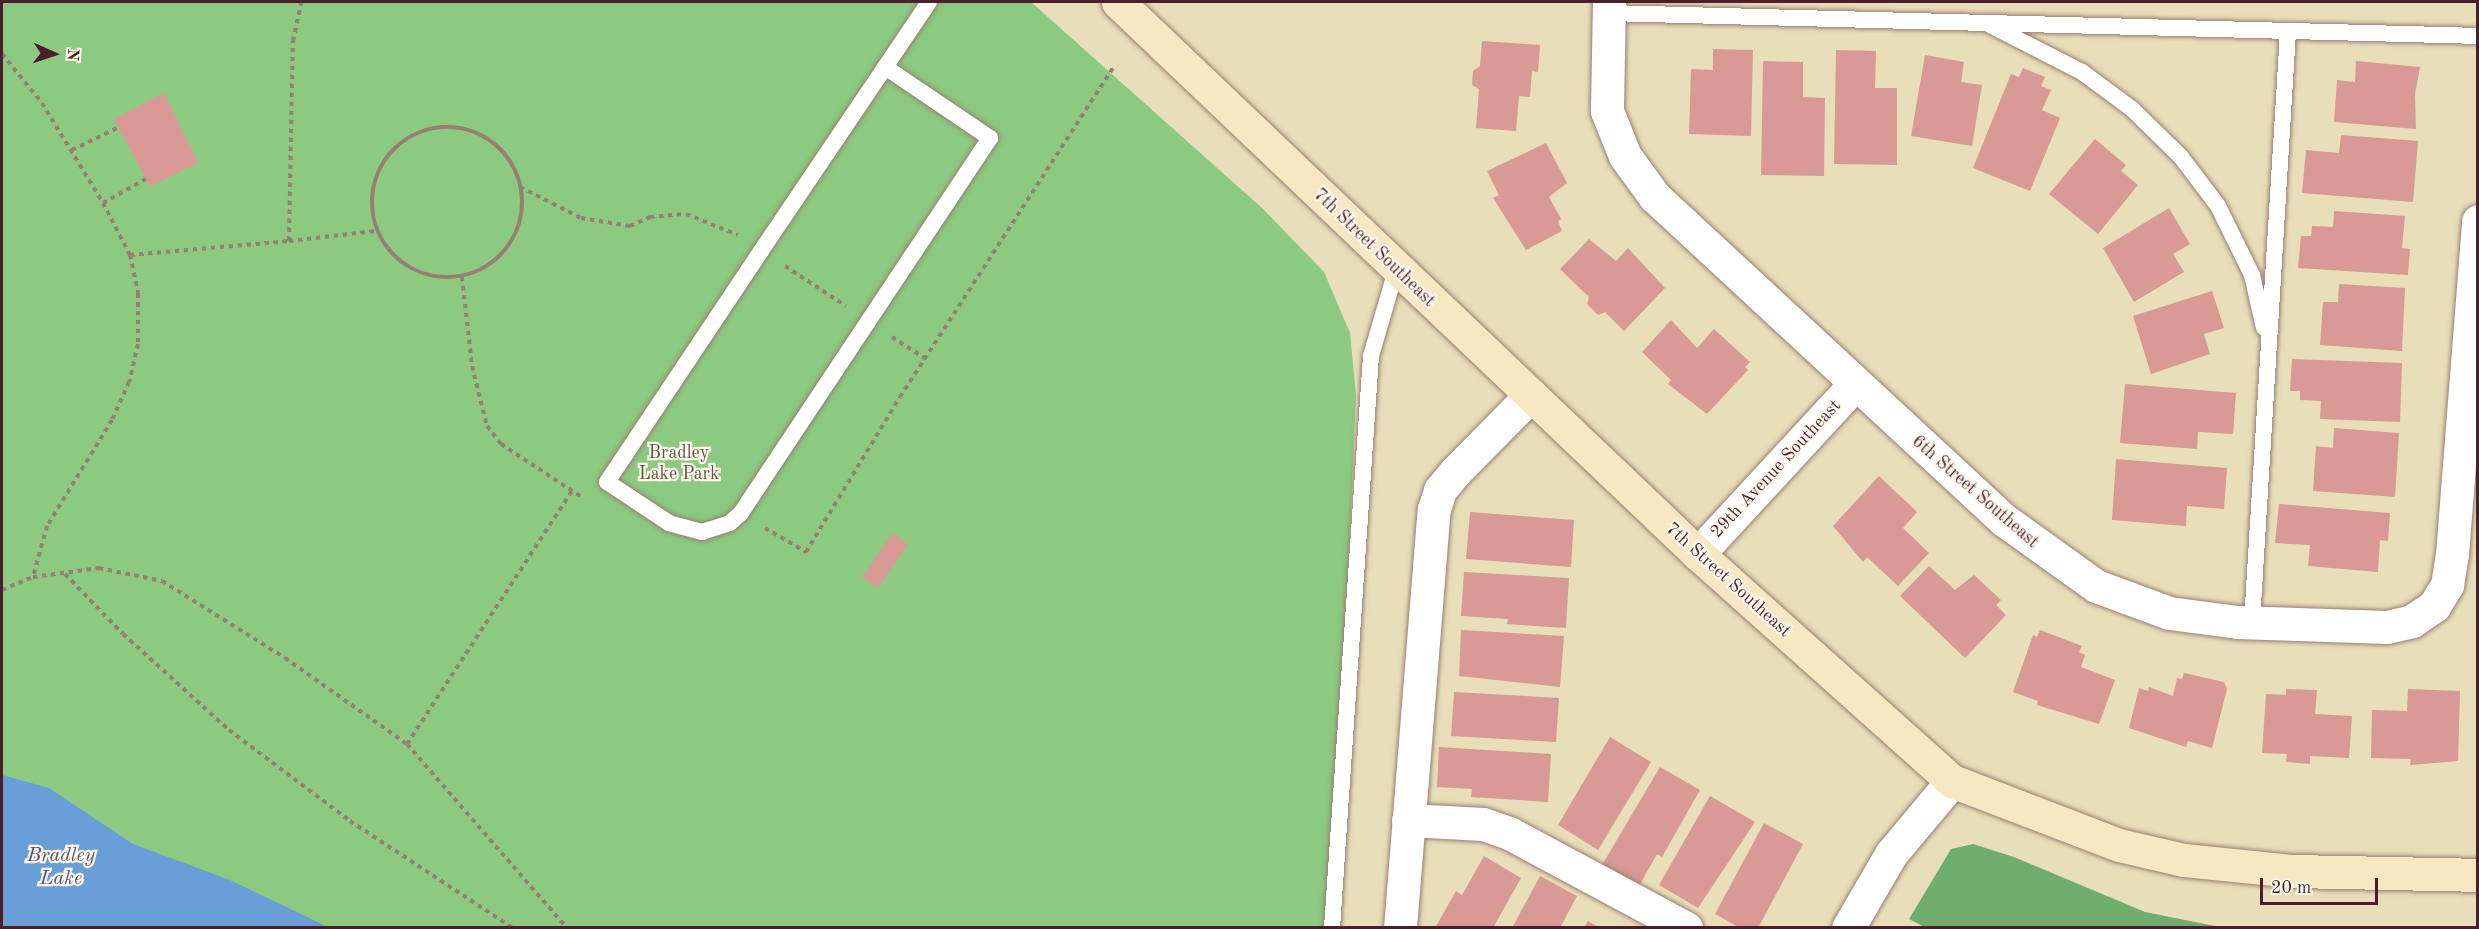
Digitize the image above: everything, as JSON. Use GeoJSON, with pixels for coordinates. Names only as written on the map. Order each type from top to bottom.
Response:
{"type":"FeatureCollection","features":[{"type":"Feature","properties":{"kind":"street","name":"7th Street Southeast"},"geometry":{"type":"LineString","coordinates":[[1118,2],[1396,270],[1698,554],[1952,781],[2119,845],[2184,860],[2293,871],[2478,875]]}},
{"type":"Feature","properties":{"kind":"street","name":"6th Street Southeast"},"geometry":{"type":"LineString","coordinates":[[1609,7],[1606,100],[1617,141],[1633,170],[1655,197],[1759,291],[1854,385],[2004,520],[2077,575],[2119,597],[2169,614],[2252,622],[2387,627],[2412,621],[2434,606],[2447,585],[2452,554],[2478,221]]}},
{"type":"Feature","properties":{"kind":"street","name":"29th Avenue Southeast"},"geometry":{"type":"LineString","coordinates":[[1698,554],[1854,385]]}},
{"type":"Feature","properties":{"kind":"street"},"geometry":{"type":"LineString","coordinates":[[1400,927],[1434,509],[1440,490],[1450,478],[1531,395]]}},
{"type":"Feature","properties":{"kind":"street"},"geometry":{"type":"LineString","coordinates":[[1848,927],[1891,854],[1952,781]]}},
{"type":"Feature","properties":{"kind":"street"},"geometry":{"type":"LineString","coordinates":[[1408,820],[1483,824],[1509,833],[1686,927]]}},
{"type":"Feature","properties":{"kind":"lane"},"geometry":{"type":"LineString","coordinates":[[885,67],[990,138],[741,513],[730,523],[702,532],[684,530],[607,482],[885,67],[929,2]]}},
{"type":"Feature","properties":{"kind":"lane"},"geometry":{"type":"LineString","coordinates":[[1609,7],[1987,23],[2478,36]]}},
{"type":"Feature","properties":{"kind":"lane"},"geometry":{"type":"LineString","coordinates":[[1987,23],[2082,72],[2132,109],[2181,157],[2218,206],[2252,275],[2268,349]]}},
{"type":"Feature","properties":{"kind":"lane"},"geometry":{"type":"LineString","coordinates":[[2252,622],[2288,31]]}},
{"type":"Feature","properties":{"kind":"lane"},"geometry":{"type":"LineString","coordinates":[[1332,927],[1371,356],[1396,270]]}},
{"type":"Feature","properties":{"kind":"path"},"geometry":{"type":"LineString","coordinates":[[289,241],[293,41],[301,2]]}},
{"type":"Feature","properties":{"kind":"path"},"geometry":{"type":"LineString","coordinates":[[2,54],[42,103],[103,202],[130,255],[138,293],[138,344],[129,382],[112,420],[47,526],[33,578]]}},
{"type":"Feature","properties":{"kind":"path"},"geometry":{"type":"LineString","coordinates":[[795,545],[806,552],[900,397],[1113,68]]}},
{"type":"Feature","properties":{"kind":"path"},"geometry":{"type":"LineString","coordinates":[[452,126],[474,131],[508,157],[517,176],[521,208],[513,238],[501,256],[485,269],[462,277],[423,273],[389,250],[375,231],[372,211],[374,189],[392,150],[410,136],[430,128],[452,126]]}},
{"type":"Feature","properties":{"kind":"path"},"geometry":{"type":"LineString","coordinates":[[72,150],[119,127]]}},
{"type":"Feature","properties":{"kind":"path"},"geometry":{"type":"LineString","coordinates":[[103,202],[146,178]]}},
{"type":"Feature","properties":{"kind":"path"},"geometry":{"type":"LineString","coordinates":[[130,255],[375,231]]}},
{"type":"Feature","properties":{"kind":"path"},"geometry":{"type":"LineString","coordinates":[[408,744],[572,491],[501,444],[487,426],[472,366],[462,277]]}},
{"type":"Feature","properties":{"kind":"path"},"geometry":{"type":"LineString","coordinates":[[2,590],[33,578],[99,568],[162,581],[285,657],[408,744],[567,927]]}},
{"type":"Feature","properties":{"kind":"path"},"geometry":{"type":"LineString","coordinates":[[64,574],[123,634],[229,730],[350,821],[513,927]]}},
{"type":"Feature","properties":{"kind":"green space","name":"Bradley Lake Park"},"geometry":{"type":"Polygon","coordinates":[[[2,2],[1031,2],[1262,208],[1324,272],[1350,333],[1356,396],[1346,621],[1324,927],[2,928],[2,2]]]}},
{"type":"Feature","properties":{"kind":"green space"},"geometry":{"type":"Polygon","coordinates":[[[1973,844],[2014,857],[2145,912],[2220,927],[1926,928],[1909,919],[1951,849],[1973,844]]]}},
{"type":"Feature","properties":{"kind":"water","name":"Bradley Lake"},"geometry":{"type":"Polygon","coordinates":[[[2,775],[49,788],[133,844],[230,880],[328,927],[2,927],[2,775]]]}},
{"type":"Feature","properties":{"kind":"building"},"geometry":{"type":"Polygon","coordinates":[[[1482,41],[1540,45],[1538,72],[1532,71],[1530,97],[1519,96],[1516,131],[1476,128],[1479,89],[1472,85],[1473,71],[1480,66],[1482,41]]]}},
{"type":"Feature","properties":{"kind":"building"},"geometry":{"type":"Polygon","coordinates":[[[1713,49],[1753,50],[1751,136],[1689,134],[1691,69],[1713,70],[1713,49]]]}},
{"type":"Feature","properties":{"kind":"building"},"geometry":{"type":"Polygon","coordinates":[[[1836,50],[1876,51],[1875,88],[1897,88],[1897,165],[1834,164],[1836,50]]]}},
{"type":"Feature","properties":{"kind":"building"},"geometry":{"type":"Polygon","coordinates":[[[1925,55],[1964,62],[1961,82],[1982,85],[1972,146],[1911,136],[1925,55]]]}},
{"type":"Feature","properties":{"kind":"building"},"geometry":{"type":"Polygon","coordinates":[[[1763,61],[1803,62],[1803,97],[1825,98],[1824,176],[1761,175],[1763,61]]]}},
{"type":"Feature","properties":{"kind":"building"},"geometry":{"type":"Polygon","coordinates":[[[2356,61],[2420,67],[2415,94],[2416,129],[2334,122],[2337,80],[2355,82],[2356,61]]]}},
{"type":"Feature","properties":{"kind":"building"},"geometry":{"type":"Polygon","coordinates":[[[2023,68],[2045,77],[2041,86],[2051,90],[2042,110],[2060,118],[2030,191],[1973,168],[2011,74],[2019,77],[2023,68]]]}},
{"type":"Feature","properties":{"kind":"building"},"geometry":{"type":"Polygon","coordinates":[[[164,93],[198,163],[150,186],[114,119],[164,93]]]}},
{"type":"Feature","properties":{"kind":"building"},"geometry":{"type":"Polygon","coordinates":[[[2341,135],[2418,141],[2413,202],[2302,193],[2306,150],[2339,153],[2341,135]]]}},
{"type":"Feature","properties":{"kind":"building"},"geometry":{"type":"Polygon","coordinates":[[[2095,139],[2126,165],[2121,171],[2138,185],[2098,234],[2049,194],[2095,139]]]}},
{"type":"Feature","properties":{"kind":"building"},"geometry":{"type":"Polygon","coordinates":[[[1546,143],[1567,183],[1549,197],[1561,219],[1558,221],[1562,231],[1526,250],[1493,198],[1499,195],[1487,171],[1546,143]]]}},
{"type":"Feature","properties":{"kind":"building"},"geometry":{"type":"Polygon","coordinates":[[[2169,208],[2190,244],[2173,254],[2184,272],[2134,302],[2103,248],[2169,208]]]}},
{"type":"Feature","properties":{"kind":"building"},"geometry":{"type":"Polygon","coordinates":[[[2334,211],[2405,216],[2402,248],[2410,249],[2408,275],[2298,268],[2301,236],[2311,236],[2312,226],[2333,227],[2334,211]]]}},
{"type":"Feature","properties":{"kind":"building"},"geometry":{"type":"Polygon","coordinates":[[[1589,239],[1616,261],[1628,248],[1665,288],[1624,331],[1605,312],[1598,315],[1587,304],[1589,297],[1560,269],[1589,239]]]}},
{"type":"Feature","properties":{"kind":"building"},"geometry":{"type":"Polygon","coordinates":[[[2339,284],[2405,288],[2402,351],[2320,345],[2323,302],[2338,302],[2339,284]]]}},
{"type":"Feature","properties":{"kind":"building"},"geometry":{"type":"Polygon","coordinates":[[[2212,291],[2224,328],[2204,334],[2210,354],[2151,374],[2133,316],[2212,291]]]}},
{"type":"Feature","properties":{"kind":"building"},"geometry":{"type":"Polygon","coordinates":[[[1671,320],[1697,348],[1714,329],[1750,362],[1745,367],[1748,370],[1707,414],[1668,384],[1671,380],[1642,352],[1671,320]]]}},
{"type":"Feature","properties":{"kind":"building"},"geometry":{"type":"Polygon","coordinates":[[[2292,359],[2402,363],[2400,422],[2320,419],[2321,401],[2300,400],[2300,391],[2290,391],[2292,359]]]}},
{"type":"Feature","properties":{"kind":"building"},"geometry":{"type":"Polygon","coordinates":[[[2125,384],[2236,393],[2233,434],[2198,432],[2197,449],[2120,443],[2125,384]]]}},
{"type":"Feature","properties":{"kind":"building"},"geometry":{"type":"Polygon","coordinates":[[[2334,428],[2399,433],[2395,497],[2313,491],[2316,446],[2333,448],[2334,428]]]}},
{"type":"Feature","properties":{"kind":"building"},"geometry":{"type":"Polygon","coordinates":[[[2116,459],[2227,468],[2224,509],[2187,506],[2186,526],[2112,520],[2116,459]]]}},
{"type":"Feature","properties":{"kind":"building"},"geometry":{"type":"Polygon","coordinates":[[[1879,476],[1917,512],[1903,528],[1929,553],[1898,586],[1867,557],[1863,562],[1833,526],[1879,476]]]}},
{"type":"Feature","properties":{"kind":"building"},"geometry":{"type":"Polygon","coordinates":[[[2279,504],[2390,513],[2388,541],[2380,540],[2378,572],[2308,566],[2310,545],[2275,543],[2279,504]]]}},
{"type":"Feature","properties":{"kind":"building"},"geometry":{"type":"Polygon","coordinates":[[[1470,512],[1574,520],[1571,567],[1466,559],[1470,512]]]}},
{"type":"Feature","properties":{"kind":"building"},"geometry":{"type":"Polygon","coordinates":[[[892,533],[908,544],[878,588],[862,577],[892,533]]]}},
{"type":"Feature","properties":{"kind":"building"},"geometry":{"type":"Polygon","coordinates":[[[1929,566],[1955,590],[1974,575],[2001,600],[1996,605],[2006,615],[1965,658],[1900,596],[1929,566]]]}},
{"type":"Feature","properties":{"kind":"building"},"geometry":{"type":"Polygon","coordinates":[[[1464,572],[1569,578],[1566,628],[1507,624],[1508,619],[1461,616],[1464,572]]]}},
{"type":"Feature","properties":{"kind":"building"},"geometry":{"type":"Polygon","coordinates":[[[1461,630],[1564,636],[1560,687],[1459,676],[1461,630]]]}},
{"type":"Feature","properties":{"kind":"building"},"geometry":{"type":"Polygon","coordinates":[[[2040,630],[2082,646],[2079,652],[2085,655],[2081,667],[2115,680],[2099,724],[2037,705],[2038,701],[2013,692],[2033,635],[2037,637],[2040,630]]]}},
{"type":"Feature","properties":{"kind":"building"},"geometry":{"type":"Polygon","coordinates":[[[2184,673],[2224,682],[2227,689],[2212,748],[2188,741],[2186,747],[2129,728],[2139,688],[2148,691],[2149,687],[2173,696],[2177,678],[2182,679],[2184,673]]]}},
{"type":"Feature","properties":{"kind":"building"},"geometry":{"type":"Polygon","coordinates":[[[2286,689],[2317,690],[2315,714],[2352,716],[2349,758],[2310,756],[2310,764],[2286,762],[2287,754],[2262,753],[2266,694],[2286,695],[2286,689]]]}},
{"type":"Feature","properties":{"kind":"building"},"geometry":{"type":"Polygon","coordinates":[[[2408,689],[2460,691],[2458,761],[2410,765],[2411,759],[2371,758],[2372,710],[2407,711],[2408,689]]]}},
{"type":"Feature","properties":{"kind":"building"},"geometry":{"type":"Polygon","coordinates":[[[1454,692],[1559,698],[1556,742],[1451,736],[1454,692]]]}},
{"type":"Feature","properties":{"kind":"building"},"geometry":{"type":"Polygon","coordinates":[[[1610,737],[1651,762],[1598,850],[1558,825],[1610,737]]]}},
{"type":"Feature","properties":{"kind":"building"},"geometry":{"type":"Polygon","coordinates":[[[1439,747],[1551,754],[1548,802],[1471,797],[1472,789],[1437,787],[1439,747]]]}},
{"type":"Feature","properties":{"kind":"building"},"geometry":{"type":"Polygon","coordinates":[[[1660,767],[1700,790],[1662,857],[1657,854],[1639,886],[1602,865],[1660,767]]]}},
{"type":"Feature","properties":{"kind":"building"},"geometry":{"type":"Polygon","coordinates":[[[1710,796],[1755,822],[1698,908],[1659,885],[1710,796]]]}},
{"type":"Feature","properties":{"kind":"building"},"geometry":{"type":"Polygon","coordinates":[[[1764,823],[1803,844],[1758,928],[1740,928],[1715,914],[1764,823]]]}},
{"type":"Feature","properties":{"kind":"building"},"geometry":{"type":"Polygon","coordinates":[[[1484,856],[1521,878],[1493,928],[1435,928],[1456,891],[1462,895],[1484,856]]]}},
{"type":"Feature","properties":{"kind":"building"},"geometry":{"type":"Polygon","coordinates":[[[1540,876],[1577,896],[1560,928],[1512,928],[1540,876]]]}},
{"type":"Feature","properties":{"kind":"building"},"geometry":{"type":"Polygon","coordinates":[[[1588,921],[1600,928],[1584,928],[1588,921]]]}}]}
